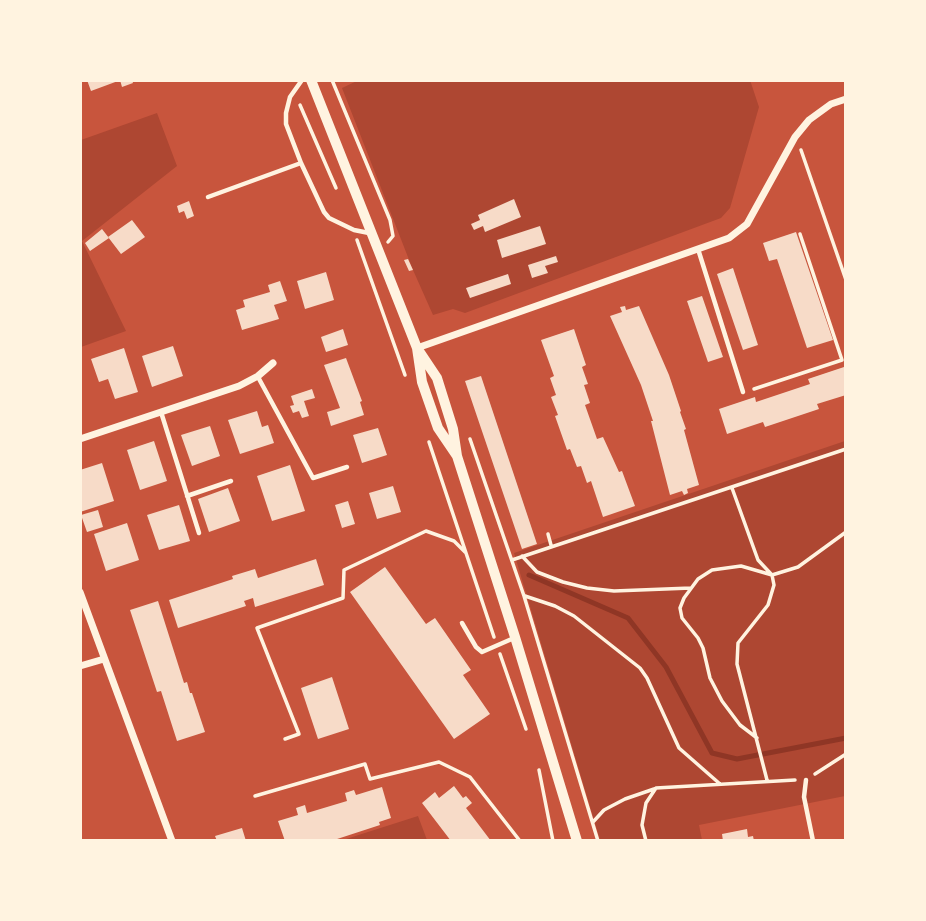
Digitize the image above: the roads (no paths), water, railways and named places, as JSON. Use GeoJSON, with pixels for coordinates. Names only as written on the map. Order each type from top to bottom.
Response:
{"type":"FeatureCollection","features":[{"type":"Feature","properties":{"kind":"street"},"geometry":{"type":"LineString","coordinates":[[311,80],[417,348],[437,378],[453,429],[457,456],[577,841]]}},
{"type":"Feature","properties":{"kind":"street"},"geometry":{"type":"LineString","coordinates":[[417,348],[504,315],[729,238],[747,224],[795,137],[819,111],[845,99]]}},
{"type":"Feature","properties":{"kind":"street"},"geometry":{"type":"LineString","coordinates":[[80,439],[239,386],[258,376],[273,363]]}},
{"type":"Feature","properties":{"kind":"street"},"geometry":{"type":"LineString","coordinates":[[80,592],[172,841]]}},
{"type":"Feature","properties":{"kind":"street"},"geometry":{"type":"LineString","coordinates":[[80,666],[104,659]]}},
{"type":"Feature","properties":{"kind":"lane"},"geometry":{"type":"LineString","coordinates":[[302,80],[288,102],[286,124],[301,163],[329,218],[354,230],[373,233]]}},
{"type":"Feature","properties":{"kind":"lane"},"geometry":{"type":"LineString","coordinates":[[208,197],[301,163]]}},
{"type":"Feature","properties":{"kind":"lane"},"geometry":{"type":"LineString","coordinates":[[698,249],[743,392]]}},
{"type":"Feature","properties":{"kind":"lane"},"geometry":{"type":"LineString","coordinates":[[258,376],[313,478],[346,467]]}},
{"type":"Feature","properties":{"kind":"lane"},"geometry":{"type":"LineString","coordinates":[[161,411],[199,533]]}},
{"type":"Feature","properties":{"kind":"lane"},"geometry":{"type":"LineString","coordinates":[[187,496],[231,481]]}},
{"type":"Feature","properties":{"kind":"lane"},"geometry":{"type":"LineString","coordinates":[[462,623],[479,650],[485,652],[515,637]]}},
{"type":"Feature","properties":{"kind":"lane"},"geometry":{"type":"LineString","coordinates":[[806,780],[804,797],[813,841]]}},
{"type":"Feature","properties":{"kind":"waterway"},"geometry":{"type":"LineString","coordinates":[[529,575],[628,618],[666,667],[712,753],[737,759],[846,738]]}}]}
